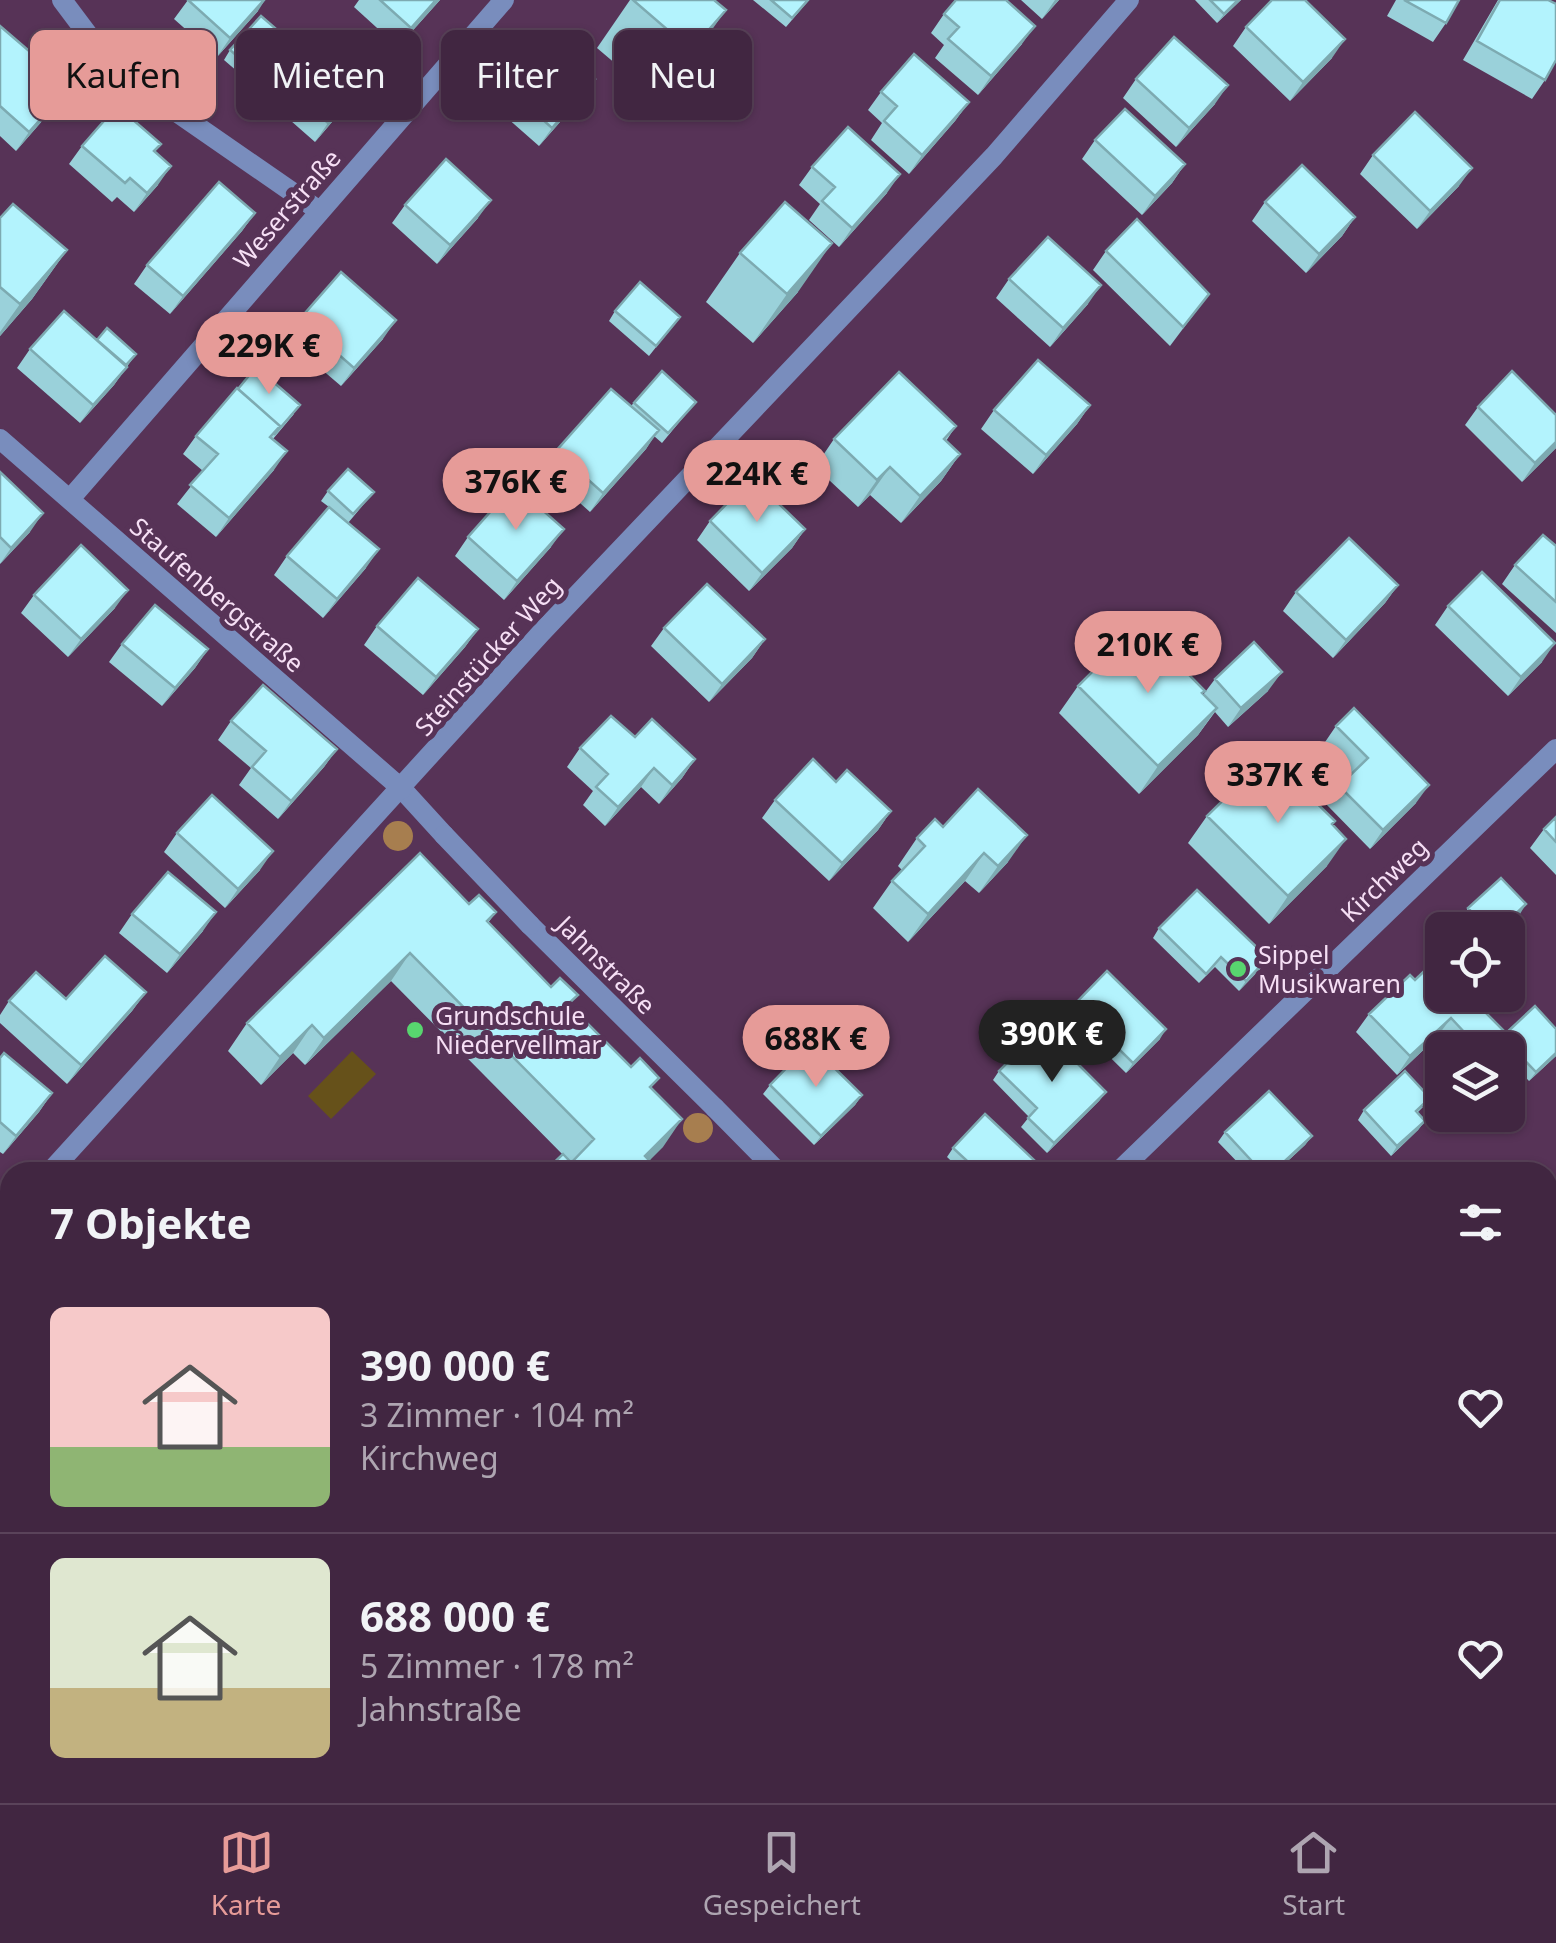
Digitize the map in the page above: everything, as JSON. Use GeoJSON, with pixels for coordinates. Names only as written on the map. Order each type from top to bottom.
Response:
{"type":"FeatureCollection","features":[{"type":"Feature","properties":{"kind":"street"},"geometry":{"type":"LineString","coordinates":[[62,0],[113,68],[318,210]]}},
{"type":"Feature","properties":{"kind":"street","name":"Weserstraße"},"geometry":{"type":"LineString","coordinates":[[70,498],[504,0]]}},
{"type":"Feature","properties":{"kind":"street","name":"Steinstücker Weg"},"geometry":{"type":"LineString","coordinates":[[59,1162],[541,633],[994,156],[1129,0]]}},
{"type":"Feature","properties":{"kind":"street","name":"Staufenbergstraße"},"geometry":{"type":"LineString","coordinates":[[0,439],[402,789]]}},
{"type":"Feature","properties":{"kind":"street","name":"Kirchweg"},"geometry":{"type":"LineString","coordinates":[[1128,1162],[1556,750]]}},
{"type":"Feature","properties":{"kind":"street","name":"Jahnstraße"},"geometry":{"type":"LineString","coordinates":[[402,789],[530,924],[768,1162]]}},
{"type":"Feature","properties":{"kind":"shaded area"},"geometry":{"type":"Polygon","coordinates":[[[352,1051],[376,1074],[331,1119],[308,1096],[352,1051]]]}},
{"type":"Feature","properties":{"kind":"building"},"geometry":{"type":"Polygon","coordinates":[[[188,0],[264,0],[230,38],[188,0]]]}},
{"type":"Feature","properties":{"kind":"building"},"geometry":{"type":"Polygon","coordinates":[[[380,0],[436,0],[411,28],[380,0]]]}},
{"type":"Feature","properties":{"kind":"building"},"geometry":{"type":"Polygon","coordinates":[[[633,0],[714,0],[726,10],[708,30],[668,30],[633,0]]]}},
{"type":"Feature","properties":{"kind":"building"},"geometry":{"type":"Polygon","coordinates":[[[771,0],[808,0],[792,18],[771,0]]]}},
{"type":"Feature","properties":{"kind":"building"},"geometry":{"type":"Polygon","coordinates":[[[956,0],[1006,0],[1035,26],[991,76],[948,39],[959,27],[944,14],[956,0]]]}},
{"type":"Feature","properties":{"kind":"building"},"geometry":{"type":"Polygon","coordinates":[[[1210,0],[1238,0],[1224,14],[1210,0]]]}},
{"type":"Feature","properties":{"kind":"building"},"geometry":{"type":"Polygon","coordinates":[[[1272,0],[1305,0],[1345,39],[1303,82],[1246,27],[1272,0]]]}},
{"type":"Feature","properties":{"kind":"building"},"geometry":{"type":"Polygon","coordinates":[[[1404,0],[1459,0],[1446,23],[1404,0]]]}},
{"type":"Feature","properties":{"kind":"building"},"geometry":{"type":"Polygon","coordinates":[[[1500,0],[1548,0],[1556,4],[1556,60],[1545,80],[1477,41],[1500,0]]]}},
{"type":"Feature","properties":{"kind":"building"},"geometry":{"type":"Polygon","coordinates":[[[261,16],[275,28],[273,30],[248,30],[261,16]]]}},
{"type":"Feature","properties":{"kind":"building"},"geometry":{"type":"Polygon","coordinates":[[[0,26],[30,52],[30,120],[40,120],[29,132],[0,106],[0,26]]]}},
{"type":"Feature","properties":{"kind":"building"},"geometry":{"type":"Polygon","coordinates":[[[1174,37],[1228,85],[1189,128],[1136,79],[1174,37]]]}},
{"type":"Feature","properties":{"kind":"building"},"geometry":{"type":"Polygon","coordinates":[[[914,54],[969,102],[922,155],[884,121],[897,106],[881,92],[914,54]]]}},
{"type":"Feature","properties":{"kind":"building"},"geometry":{"type":"Polygon","coordinates":[[[1125,109],[1185,164],[1155,196],[1095,140],[1125,109]]]}},
{"type":"Feature","properties":{"kind":"building"},"geometry":{"type":"Polygon","coordinates":[[[1415,112],[1472,168],[1430,211],[1373,155],[1415,112]]]}},
{"type":"Feature","properties":{"kind":"building"},"geometry":{"type":"Polygon","coordinates":[[[105,120],[133,120],[161,144],[154,151],[171,166],[147,193],[130,178],[125,183],[82,146],[105,120]]]}},
{"type":"Feature","properties":{"kind":"building"},"geometry":{"type":"Polygon","coordinates":[[[543,120],[559,120],[552,128],[543,120]]]}},
{"type":"Feature","properties":{"kind":"building"},"geometry":{"type":"Polygon","coordinates":[[[848,127],[900,174],[852,228],[822,201],[835,187],[812,167],[848,127]]]}},
{"type":"Feature","properties":{"kind":"building"},"geometry":{"type":"Polygon","coordinates":[[[446,159],[491,200],[450,245],[405,205],[446,159]]]}},
{"type":"Feature","properties":{"kind":"building"},"geometry":{"type":"Polygon","coordinates":[[[1302,165],[1355,217],[1319,254],[1265,202],[1302,165]]]}},
{"type":"Feature","properties":{"kind":"building"},"geometry":{"type":"Polygon","coordinates":[[[219,182],[255,213],[183,296],[147,265],[219,182]]]}},
{"type":"Feature","properties":{"kind":"building"},"geometry":{"type":"Polygon","coordinates":[[[785,202],[832,243],[787,294],[740,253],[785,202]]]}},
{"type":"Feature","properties":{"kind":"building"},"geometry":{"type":"Polygon","coordinates":[[[13,204],[67,250],[20,304],[0,287],[0,218],[13,204]]]}},
{"type":"Feature","properties":{"kind":"building"},"geometry":{"type":"Polygon","coordinates":[[[1137,219],[1209,294],[1183,327],[1106,251],[1137,219]]]}},
{"type":"Feature","properties":{"kind":"building"},"geometry":{"type":"Polygon","coordinates":[[[1048,237],[1101,285],[1063,328],[1009,279],[1048,237]]]}},
{"type":"Feature","properties":{"kind":"building"},"geometry":{"type":"Polygon","coordinates":[[[341,272],[396,320],[354,368],[299,320],[341,272]]]}},
{"type":"Feature","properties":{"kind":"building"},"geometry":{"type":"Polygon","coordinates":[[[640,282],[680,317],[656,346],[615,311],[640,282]]]}},
{"type":"Feature","properties":{"kind":"building"},"geometry":{"type":"Polygon","coordinates":[[[64,311],[127,367],[93,405],[30,349],[64,311]]]}},
{"type":"Feature","properties":{"kind":"building"},"geometry":{"type":"Polygon","coordinates":[[[107,328],[136,354],[126,365],[97,340],[107,328]]]}},
{"type":"Feature","properties":{"kind":"building"},"geometry":{"type":"Polygon","coordinates":[[[1038,360],[1090,405],[1046,455],[994,410],[1038,360]]]}},
{"type":"Feature","properties":{"kind":"building"},"geometry":{"type":"Polygon","coordinates":[[[256,367],[300,405],[274,435],[280,426],[238,389],[256,367]]]}},
{"type":"Feature","properties":{"kind":"building"},"geometry":{"type":"Polygon","coordinates":[[[662,371],[696,402],[668,433],[634,403],[662,371]]]}},
{"type":"Feature","properties":{"kind":"building"},"geometry":{"type":"Polygon","coordinates":[[[1512,371],[1556,415],[1556,442],[1535,463],[1478,407],[1512,371]]]}},
{"type":"Feature","properties":{"kind":"building"},"geometry":{"type":"Polygon","coordinates":[[[899,372],[956,426],[944,439],[960,454],[920,496],[890,467],[877,480],[834,439],[899,372]]]}},
{"type":"Feature","properties":{"kind":"building"},"geometry":{"type":"Polygon","coordinates":[[[237,388],[280,426],[270,437],[287,451],[229,518],[190,485],[218,454],[196,436],[237,388]]]}},
{"type":"Feature","properties":{"kind":"building"},"geometry":{"type":"Polygon","coordinates":[[[611,389],[659,430],[603,493],[556,451],[611,389]]]}},
{"type":"Feature","properties":{"kind":"building"},"geometry":{"type":"Polygon","coordinates":[[[348,469],[374,492],[353,514],[328,491],[348,469]]]}},
{"type":"Feature","properties":{"kind":"building"},"geometry":{"type":"Polygon","coordinates":[[[0,472],[43,513],[11,548],[0,537],[0,472]]]}},
{"type":"Feature","properties":{"kind":"building"},"geometry":{"type":"Polygon","coordinates":[[[752,478],[805,529],[762,573],[710,521],[752,478]]]}},
{"type":"Feature","properties":{"kind":"building"},"geometry":{"type":"Polygon","coordinates":[[[514,485],[564,529],[517,581],[468,537],[514,485]]]}},
{"type":"Feature","properties":{"kind":"building"},"geometry":{"type":"Polygon","coordinates":[[[329,507],[379,549],[337,599],[287,556],[329,507]]]}},
{"type":"Feature","properties":{"kind":"building"},"geometry":{"type":"Polygon","coordinates":[[[1543,535],[1556,546],[1556,602],[1515,565],[1543,535]]]}},
{"type":"Feature","properties":{"kind":"building"},"geometry":{"type":"Polygon","coordinates":[[[1349,538],[1398,585],[1346,640],[1296,592],[1349,538]]]}},
{"type":"Feature","properties":{"kind":"building"},"geometry":{"type":"Polygon","coordinates":[[[81,545],[128,590],[81,639],[34,595],[81,545]]]}},
{"type":"Feature","properties":{"kind":"building"},"geometry":{"type":"Polygon","coordinates":[[[1482,572],[1555,643],[1521,677],[1448,606],[1482,572]]]}},
{"type":"Feature","properties":{"kind":"building"},"geometry":{"type":"Polygon","coordinates":[[[418,578],[478,629],[436,677],[377,626],[418,578]]]}},
{"type":"Feature","properties":{"kind":"building"},"geometry":{"type":"Polygon","coordinates":[[[707,584],[765,639],[722,684],[664,628],[707,584]]]}},
{"type":"Feature","properties":{"kind":"building"},"geometry":{"type":"Polygon","coordinates":[[[155,605],[208,649],[175,688],[122,644],[155,605]]]}},
{"type":"Feature","properties":{"kind":"building"},"geometry":{"type":"Polygon","coordinates":[[[1136,628],[1150,643],[1154,639],[1217,708],[1158,766],[1078,686],[1136,628]]]}},
{"type":"Feature","properties":{"kind":"building"},"geometry":{"type":"Polygon","coordinates":[[[1254,642],[1282,672],[1241,708],[1215,679],[1254,642]]]}},
{"type":"Feature","properties":{"kind":"building"},"geometry":{"type":"Polygon","coordinates":[[[263,685],[337,749],[291,801],[252,767],[266,751],[231,721],[263,685]]]}},
{"type":"Feature","properties":{"kind":"building"},"geometry":{"type":"Polygon","coordinates":[[[1354,708],[1429,785],[1383,830],[1339,786],[1368,758],[1336,726],[1354,708]]]}},
{"type":"Feature","properties":{"kind":"building"},"geometry":{"type":"Polygon","coordinates":[[[611,716],[635,737],[652,719],[695,759],[672,785],[654,768],[618,807],[596,787],[608,774],[580,748],[611,716]]]}},
{"type":"Feature","properties":{"kind":"building"},"geometry":{"type":"Polygon","coordinates":[[[813,759],[836,782],[847,770],[891,811],[842,863],[775,800],[813,759]]]}},
{"type":"Feature","properties":{"kind":"building"},"geometry":{"type":"Polygon","coordinates":[[[1265,759],[1280,773],[1283,770],[1335,821],[1332,824],[1346,839],[1288,896],[1207,816],[1265,759]]]}},
{"type":"Feature","properties":{"kind":"building"},"geometry":{"type":"Polygon","coordinates":[[[978,789],[1027,835],[998,866],[984,853],[928,914],[892,881],[925,846],[917,838],[935,819],[943,827],[978,789]]]}},
{"type":"Feature","properties":{"kind":"building"},"geometry":{"type":"Polygon","coordinates":[[[212,795],[273,851],[238,889],[177,833],[212,795]]]}},
{"type":"Feature","properties":{"kind":"building"},"geometry":{"type":"Polygon","coordinates":[[[1556,817],[1556,842],[1544,829],[1556,817]]]}},
{"type":"Feature","properties":{"kind":"building"},"geometry":{"type":"Polygon","coordinates":[[[420,853],[469,904],[479,895],[496,912],[487,921],[551,987],[560,978],[578,995],[568,1004],[631,1067],[640,1058],[659,1078],[650,1087],[682,1119],[645,1156],[647,1162],[572,1162],[594,1139],[410,953],[324,1038],[312,1025],[280,1057],[247,1023],[420,853]]]}},
{"type":"Feature","properties":{"kind":"building"},"geometry":{"type":"Polygon","coordinates":[[[168,872],[216,912],[180,954],[132,914],[168,872]]]}},
{"type":"Feature","properties":{"kind":"building"},"geometry":{"type":"Polygon","coordinates":[[[1501,878],[1526,904],[1518,912],[1472,912],[1468,908],[1501,878]]]}},
{"type":"Feature","properties":{"kind":"building"},"geometry":{"type":"Polygon","coordinates":[[[1197,890],[1268,958],[1246,981],[1221,957],[1206,974],[1159,928],[1197,890]]]}},
{"type":"Feature","properties":{"kind":"building"},"geometry":{"type":"Polygon","coordinates":[[[105,956],[146,992],[81,1065],[9,1001],[36,972],[66,999],[105,956]]]}},
{"type":"Feature","properties":{"kind":"building"},"geometry":{"type":"Polygon","coordinates":[[[1425,970],[1425,1012],[1485,1012],[1505,1032],[1464,1032],[1451,1018],[1436,1032],[1425,1032],[1425,1042],[1410,1056],[1369,1014],[1410,975],[1415,980],[1425,970]]]}},
{"type":"Feature","properties":{"kind":"building"},"geometry":{"type":"Polygon","coordinates":[[[1107,971],[1166,1029],[1133,1063],[1074,1005],[1107,971]]]}},
{"type":"Feature","properties":{"kind":"building"},"geometry":{"type":"Polygon","coordinates":[[[1535,1006],[1556,1029],[1556,1053],[1536,1072],[1525,1061],[1525,1032],[1508,1032],[1535,1006]]]}},
{"type":"Feature","properties":{"kind":"building"},"geometry":{"type":"Polygon","coordinates":[[[1042,1028],[1106,1092],[1054,1143],[1028,1118],[1037,1108],[999,1071],[1042,1028]]]}},
{"type":"Feature","properties":{"kind":"building"},"geometry":{"type":"Polygon","coordinates":[[[810,1044],[862,1095],[821,1136],[770,1085],[810,1044]]]}},
{"type":"Feature","properties":{"kind":"building"},"geometry":{"type":"Polygon","coordinates":[[[4,1053],[52,1093],[16,1136],[0,1122],[0,1058],[4,1053]]]}},
{"type":"Feature","properties":{"kind":"building"},"geometry":{"type":"Polygon","coordinates":[[[1405,1071],[1425,1093],[1425,1103],[1416,1111],[1425,1121],[1397,1146],[1364,1110],[1405,1071]]]}},
{"type":"Feature","properties":{"kind":"building"},"geometry":{"type":"Polygon","coordinates":[[[1269,1091],[1312,1136],[1284,1162],[1253,1162],[1225,1132],[1269,1091]]]}},
{"type":"Feature","properties":{"kind":"building"},"geometry":{"type":"Polygon","coordinates":[[[985,1114],[1034,1160],[968,1162],[953,1148],[985,1114]]]}},
{"type":"Feature","properties":{"kind":"building"},"geometry":{"type":"Polygon","coordinates":[[[563,1154],[571,1162],[555,1162],[563,1154]]]}},
{"type":"Feature","properties":{"kind":"place","name":"Sippel Musikwaren"},"geometry":{"type":"Point","coordinates":[1238,969]}},
{"type":"Feature","properties":{"kind":"place","name":"Grundschule Niedervellmar"},"geometry":{"type":"Point","coordinates":[415,1030]}}]}
